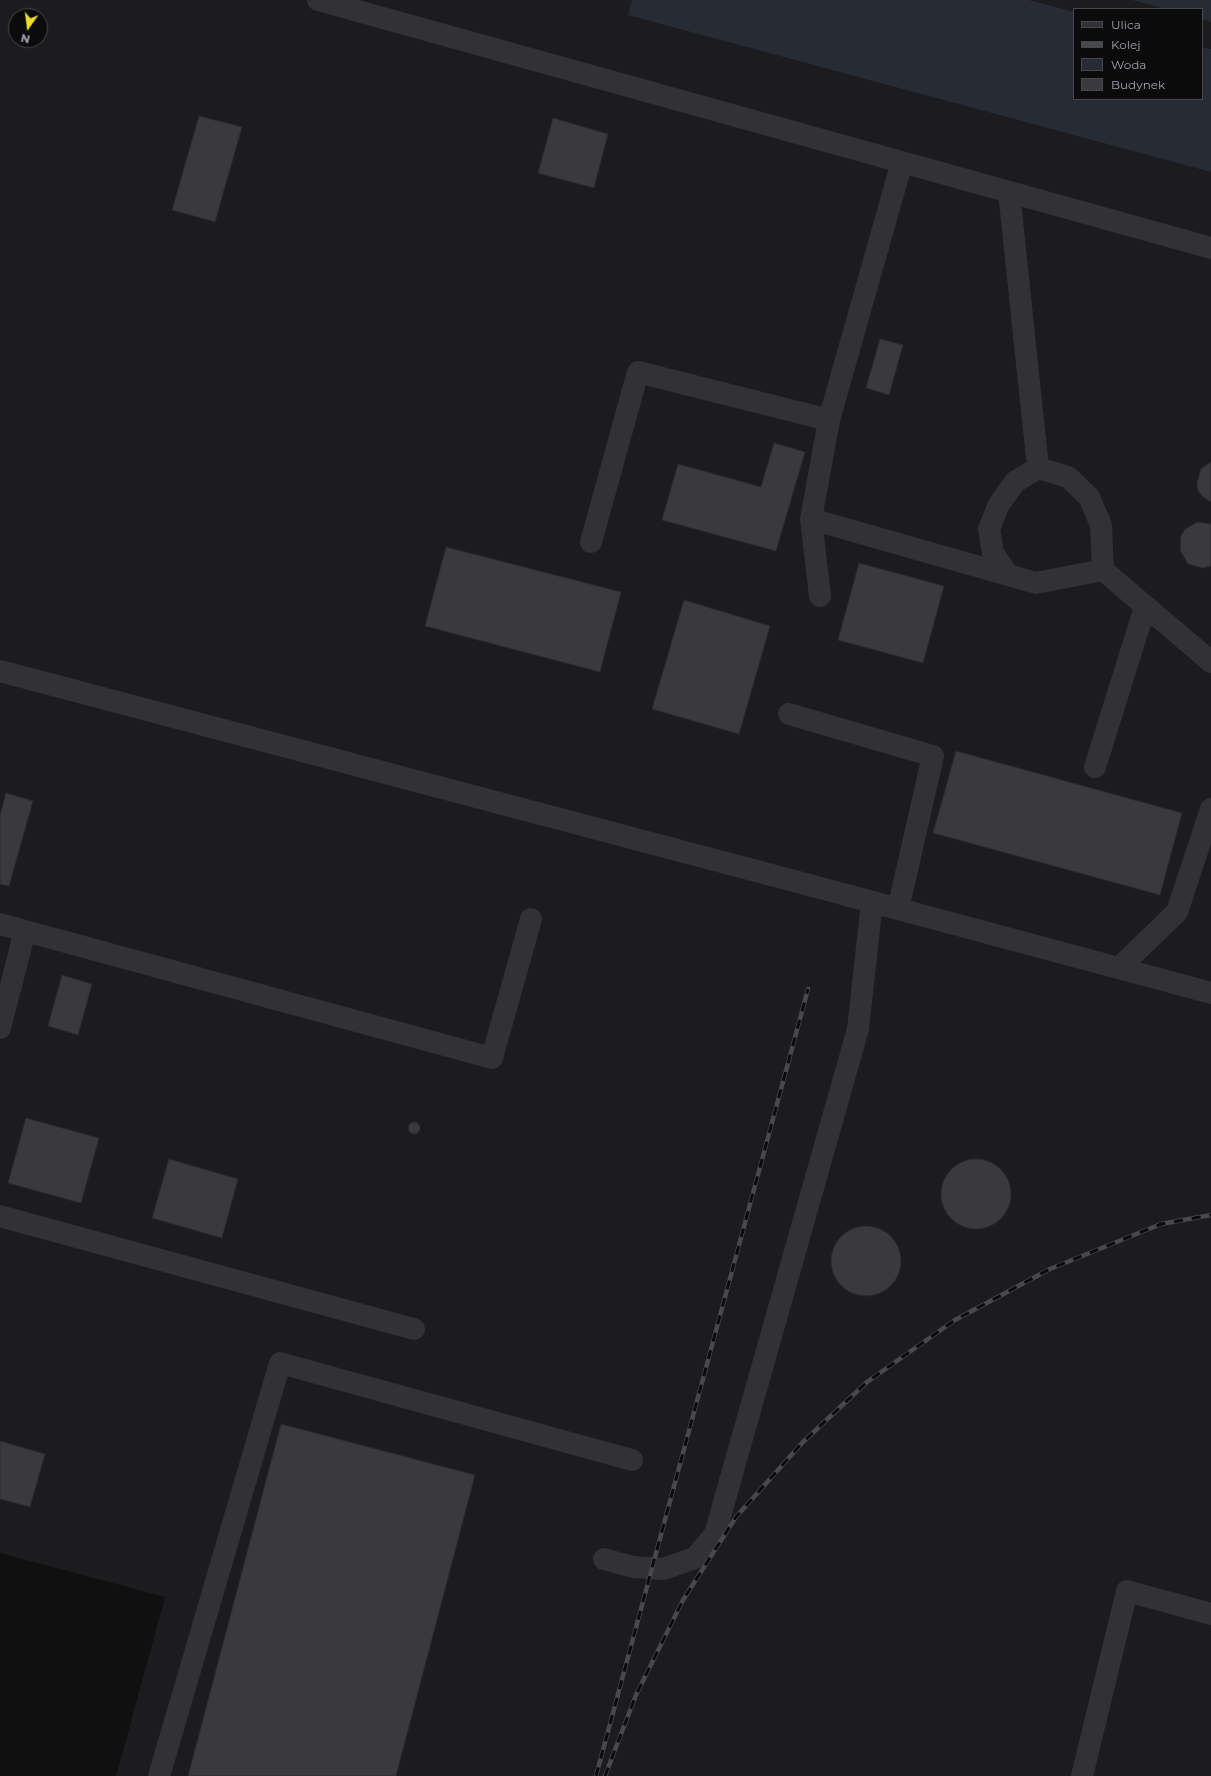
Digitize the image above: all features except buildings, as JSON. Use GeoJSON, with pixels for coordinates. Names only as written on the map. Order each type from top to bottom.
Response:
{"type":"FeatureCollection","features":[{"type":"Feature","properties":{"kind":"lane"},"geometry":{"type":"LineString","coordinates":[[318,0],[1211,248]]}},
{"type":"Feature","properties":{"kind":"lane"},"geometry":{"type":"LineString","coordinates":[[820,596],[811,519],[829,420],[902,162]]}},
{"type":"Feature","properties":{"kind":"lane"},"geometry":{"type":"LineString","coordinates":[[1009,192],[1038,468]]}},
{"type":"Feature","properties":{"kind":"lane"},"geometry":{"type":"LineString","coordinates":[[591,542],[638,372],[829,420]]}},
{"type":"Feature","properties":{"kind":"lane"},"geometry":{"type":"LineString","coordinates":[[1008,575],[993,553],[989,529],[999,504],[1016,482],[1038,468],[1068,477],[1089,497],[1101,525],[1103,570],[1211,662]]}},
{"type":"Feature","properties":{"kind":"lane"},"geometry":{"type":"LineString","coordinates":[[811,519],[1036,583],[1103,570]]}},
{"type":"Feature","properties":{"kind":"lane"},"geometry":{"type":"LineString","coordinates":[[1095,766],[1145,607]]}},
{"type":"Feature","properties":{"kind":"lane"},"geometry":{"type":"LineString","coordinates":[[0,671],[1211,993]]}},
{"type":"Feature","properties":{"kind":"lane"},"geometry":{"type":"LineString","coordinates":[[789,714],[933,756],[898,909]]}},
{"type":"Feature","properties":{"kind":"lane"},"geometry":{"type":"LineString","coordinates":[[1119,968],[1177,912],[1211,809]]}},
{"type":"Feature","properties":{"kind":"lane"},"geometry":{"type":"LineString","coordinates":[[604,1558],[633,1567],[663,1569],[695,1558],[715,1534],[858,1029],[872,902]]}},
{"type":"Feature","properties":{"kind":"lane"},"geometry":{"type":"LineString","coordinates":[[0,924],[492,1058],[531,919]]}},
{"type":"Feature","properties":{"kind":"lane"},"geometry":{"type":"LineString","coordinates":[[0,1028],[25,931]]}},
{"type":"Feature","properties":{"kind":"lane"},"geometry":{"type":"LineString","coordinates":[[0,1216],[414,1330]]}},
{"type":"Feature","properties":{"kind":"lane"},"geometry":{"type":"LineString","coordinates":[[159,1776],[280,1363],[632,1460]]}},
{"type":"Feature","properties":{"kind":"lane"},"geometry":{"type":"LineString","coordinates":[[1082,1776],[1127,1591],[1211,1614]]}},
{"type":"Feature","properties":{"kind":"shaded area"},"geometry":{"type":"Polygon","coordinates":[[[0,0],[1211,0],[1211,1776],[116,1776],[165,1597],[0,1553],[0,0]]]}},
{"type":"Feature","properties":{"kind":"water"},"geometry":{"type":"Polygon","coordinates":[[[632,0],[1029,0],[1073,12],[1073,100],[1203,100],[1203,47],[1211,49],[1211,172],[628,15],[632,0]]]}},
{"type":"Feature","properties":{"kind":"water"},"geometry":{"type":"Polygon","coordinates":[[[1132,0],[1211,0],[1211,22],[1203,19],[1203,8],[1161,8],[1132,0]]]}},
{"type":"Feature","properties":{"kind":"railway"},"geometry":{"type":"LineString","coordinates":[[596,1776],[808,989]]}},
{"type":"Feature","properties":{"kind":"railway"},"geometry":{"type":"LineString","coordinates":[[605,1776],[636,1695],[683,1600],[736,1517],[803,1442],[867,1382],[955,1320],[1050,1269],[1161,1224],[1211,1215]]}}]}
